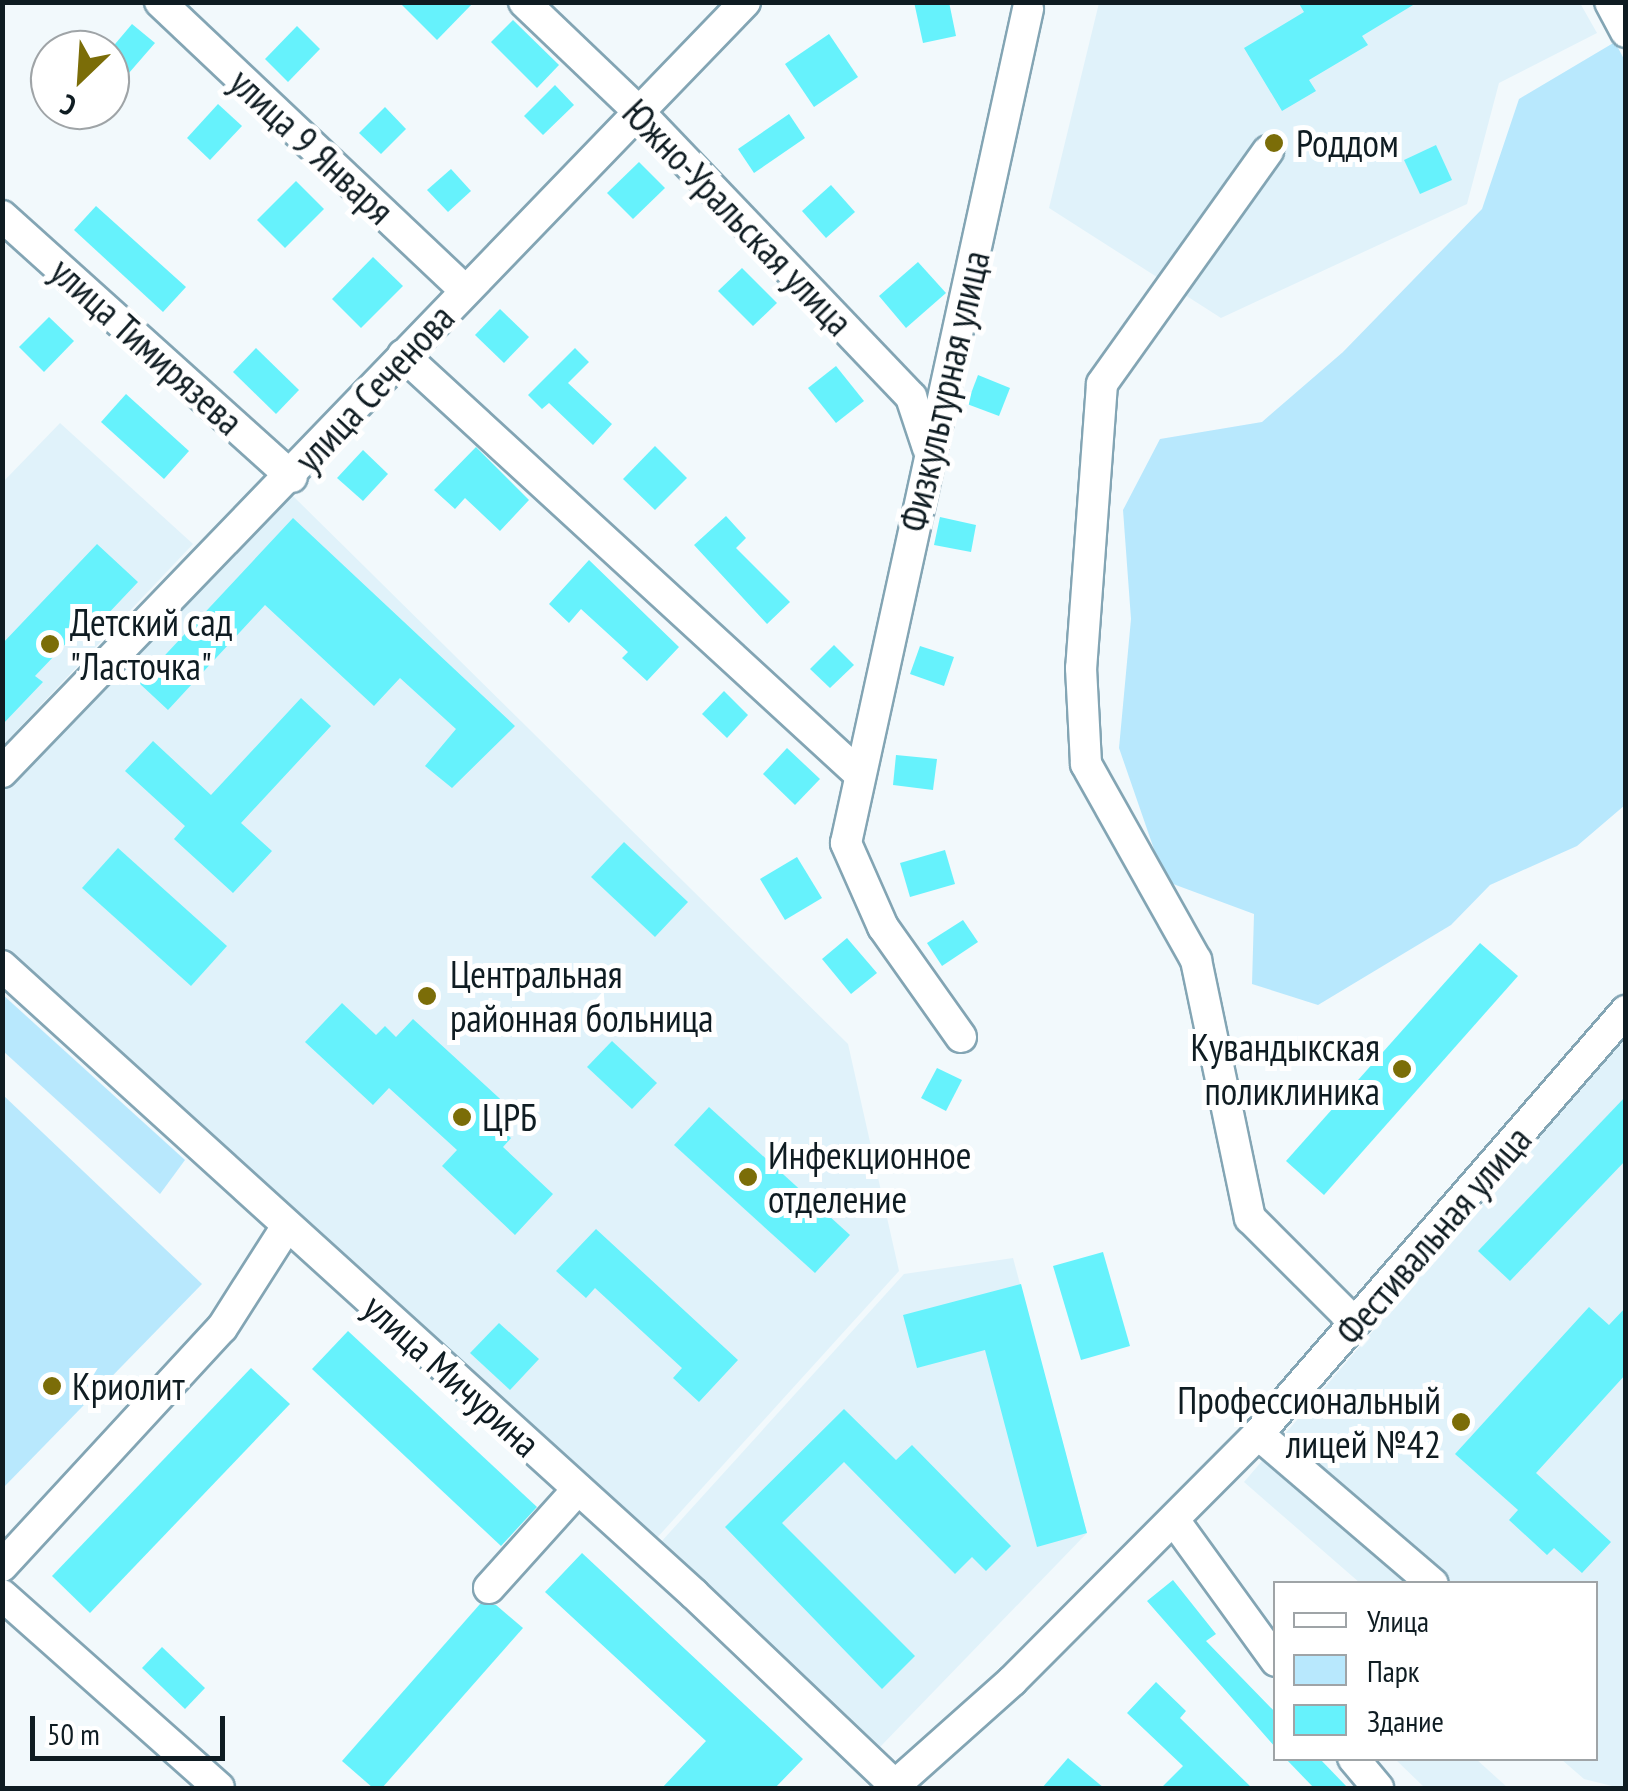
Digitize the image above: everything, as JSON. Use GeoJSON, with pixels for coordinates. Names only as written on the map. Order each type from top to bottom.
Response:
{"type":"FeatureCollection","features":[{"type":"Feature","properties":{"kind":"street","name":"улица 9 Января"},"geometry":{"type":"LineString","coordinates":[[160,2],[465,290]]}},
{"type":"Feature","properties":{"kind":"street","name":"Южно-Уральская улица"},"geometry":{"type":"LineString","coordinates":[[524,2],[637,110],[910,397],[928,448]]}},
{"type":"Feature","properties":{"kind":"street","name":"улица Сеченова"},"geometry":{"type":"LineString","coordinates":[[2,772],[292,476],[637,110],[746,2]]}},
{"type":"Feature","properties":{"kind":"street"},"geometry":{"type":"LineString","coordinates":[[1610,2],[1626,32]]}},
{"type":"Feature","properties":{"kind":"street","name":"Физкультурная улица"},"geometry":{"type":"LineString","coordinates":[[961,1037],[882,927],[846,842],[857,772],[928,448],[990,201],[1028,10]]}},
{"type":"Feature","properties":{"kind":"street"},"geometry":{"type":"LineString","coordinates":[[1268,152],[1102,384],[1082,668],[1086,764],[1196,960],[1250,1218],[1355,1323]]}},
{"type":"Feature","properties":{"kind":"street","name":"улица Тимирязева"},"geometry":{"type":"LineString","coordinates":[[4,222],[292,476]]}},
{"type":"Feature","properties":{"kind":"street"},"geometry":{"type":"LineString","coordinates":[[403,354],[857,772]]}},
{"type":"Feature","properties":{"kind":"street","name":"улица Мичурина"},"geometry":{"type":"LineString","coordinates":[[2,966],[578,1489],[895,1788]]}},
{"type":"Feature","properties":{"kind":"street","name":"Фестивальная улица"},"geometry":{"type":"LineString","coordinates":[[895,1788],[1258,1434],[1626,1011]]}},
{"type":"Feature","properties":{"kind":"street"},"geometry":{"type":"LineString","coordinates":[[2,1566],[222,1328],[287,1226]]}},
{"type":"Feature","properties":{"kind":"street"},"geometry":{"type":"LineString","coordinates":[[1258,1434],[1430,1581]]}},
{"type":"Feature","properties":{"kind":"street"},"geometry":{"type":"LineString","coordinates":[[489,1588],[578,1489]]}},
{"type":"Feature","properties":{"kind":"street"},"geometry":{"type":"LineString","coordinates":[[1174,1520],[1273,1657]]}},
{"type":"Feature","properties":{"kind":"street"},"geometry":{"type":"LineString","coordinates":[[2,1595],[219,1788]]}},
{"type":"Feature","properties":{"kind":"street"},"geometry":{"type":"LineString","coordinates":[[1356,1761],[1378,1788]]}},
{"type":"Feature","properties":{"kind":"shaded area","name":"Роддом"},"geometry":{"type":"Polygon","coordinates":[[[1099,3],[1580,3],[1597,33],[1499,83],[1467,204],[1221,318],[1049,208],[1099,3]]]}},
{"type":"Feature","properties":{"kind":"shaded area","name":"Детский сад \"Ласточка\""},"geometry":{"type":"Polygon","coordinates":[[[60,423],[193,544],[3,745],[3,482],[60,423]]]}},
{"type":"Feature","properties":{"kind":"shaded area","name":"Центральная районная больница"},"geometry":{"type":"Polygon","coordinates":[[[291,494],[848,1044],[899,1271],[655,1540],[3,949],[3,789],[291,494]]]}},
{"type":"Feature","properties":{"kind":"shaded area","name":"Профессиональный лицей №42"},"geometry":{"type":"Polygon","coordinates":[[[1625,1036],[1625,1788],[1584,1779],[1563,1761],[1598,1761],[1598,1581],[1358,1581],[1244,1482],[1625,1036]]]}},
{"type":"Feature","properties":{"kind":"shaded area"},"geometry":{"type":"Polygon","coordinates":[[[1013,1258],[1087,1533],[880,1747],[661,1542],[904,1274],[1013,1258]]]}},
{"type":"Feature","properties":{"kind":"shaded area"},"geometry":{"type":"Polygon","coordinates":[[[1397,1761],[1478,1761],[1508,1788],[1425,1788],[1397,1761]]]}},
{"type":"Feature","properties":{"kind":"green space"},"geometry":{"type":"Polygon","coordinates":[[[1615,42],[1626,63],[1625,805],[1577,846],[1490,885],[1451,925],[1318,1005],[1252,984],[1254,914],[1165,881],[1119,748],[1131,619],[1123,510],[1160,439],[1262,422],[1343,352],[1482,209],[1519,99],[1615,42]]]}},
{"type":"Feature","properties":{"kind":"green space"},"geometry":{"type":"Polygon","coordinates":[[[2,994],[185,1160],[160,1194],[3,1051],[2,994]]]}},
{"type":"Feature","properties":{"kind":"green space","name":"Криолит"},"geometry":{"type":"Polygon","coordinates":[[[3,1095],[202,1284],[3,1488],[3,1095]]]}},
{"type":"Feature","properties":{"kind":"building"},"geometry":{"type":"Polygon","coordinates":[[[399,2],[474,2],[437,40],[399,2]]]}},
{"type":"Feature","properties":{"kind":"building"},"geometry":{"type":"Polygon","coordinates":[[[914,2],[949,2],[956,36],[923,43],[914,2]]]}},
{"type":"Feature","properties":{"kind":"building"},"geometry":{"type":"Polygon","coordinates":[[[1298,2],[1418,2],[1362,36],[1368,45],[1309,80],[1316,91],[1282,111],[1244,48],[1304,12],[1298,2]]]}},
{"type":"Feature","properties":{"kind":"building"},"geometry":{"type":"Polygon","coordinates":[[[513,20],[559,65],[537,88],[491,42],[513,20]]]}},
{"type":"Feature","properties":{"kind":"building"},"geometry":{"type":"Polygon","coordinates":[[[132,24],[155,43],[130,72],[130,30],[127,30],[132,24]]]}},
{"type":"Feature","properties":{"kind":"building"},"geometry":{"type":"Polygon","coordinates":[[[297,26],[320,49],[288,82],[265,59],[297,26]]]}},
{"type":"Feature","properties":{"kind":"building"},"geometry":{"type":"Polygon","coordinates":[[[829,34],[858,77],[814,107],[785,64],[829,34]]]}},
{"type":"Feature","properties":{"kind":"building"},"geometry":{"type":"Polygon","coordinates":[[[555,85],[574,105],[543,135],[524,116],[555,85]]]}},
{"type":"Feature","properties":{"kind":"building"},"geometry":{"type":"Polygon","coordinates":[[[218,104],[242,126],[210,160],[187,138],[218,104]]]}},
{"type":"Feature","properties":{"kind":"building"},"geometry":{"type":"Polygon","coordinates":[[[385,107],[406,129],[381,154],[359,133],[385,107]]]}},
{"type":"Feature","properties":{"kind":"building"},"geometry":{"type":"Polygon","coordinates":[[[789,114],[805,138],[754,173],[738,149],[789,114]]]}},
{"type":"Feature","properties":{"kind":"building"},"geometry":{"type":"Polygon","coordinates":[[[1436,145],[1452,180],[1420,194],[1404,160],[1436,145]]]}},
{"type":"Feature","properties":{"kind":"building"},"geometry":{"type":"Polygon","coordinates":[[[639,162],[665,188],[633,219],[607,193],[639,162]]]}},
{"type":"Feature","properties":{"kind":"building"},"geometry":{"type":"Polygon","coordinates":[[[451,169],[471,191],[448,212],[427,190],[451,169]]]}},
{"type":"Feature","properties":{"kind":"building"},"geometry":{"type":"Polygon","coordinates":[[[296,181],[324,209],[285,248],[257,220],[296,181]]]}},
{"type":"Feature","properties":{"kind":"building"},"geometry":{"type":"Polygon","coordinates":[[[831,185],[855,212],[826,238],[802,211],[831,185]]]}},
{"type":"Feature","properties":{"kind":"building"},"geometry":{"type":"Polygon","coordinates":[[[96,206],[186,287],[163,312],[74,230],[96,206]]]}},
{"type":"Feature","properties":{"kind":"building"},"geometry":{"type":"Polygon","coordinates":[[[373,257],[403,286],[361,328],[332,299],[373,257]]]}},
{"type":"Feature","properties":{"kind":"building"},"geometry":{"type":"Polygon","coordinates":[[[918,262],[946,293],[906,328],[879,296],[918,262]]]}},
{"type":"Feature","properties":{"kind":"building"},"geometry":{"type":"Polygon","coordinates":[[[742,268],[777,303],[753,326],[718,291],[742,268]]]}},
{"type":"Feature","properties":{"kind":"building"},"geometry":{"type":"Polygon","coordinates":[[[500,309],[529,337],[504,363],[475,335],[500,309]]]}},
{"type":"Feature","properties":{"kind":"building"},"geometry":{"type":"Polygon","coordinates":[[[49,317],[74,341],[44,372],[19,347],[49,317]]]}},
{"type":"Feature","properties":{"kind":"building"},"geometry":{"type":"Polygon","coordinates":[[[256,348],[299,390],[276,414],[233,372],[256,348]]]}},
{"type":"Feature","properties":{"kind":"building"},"geometry":{"type":"Polygon","coordinates":[[[575,348],[589,362],[568,383],[612,424],[593,445],[549,403],[542,409],[528,395],[575,348]]]}},
{"type":"Feature","properties":{"kind":"building"},"geometry":{"type":"Polygon","coordinates":[[[836,366],[864,401],[836,423],[808,388],[836,366]]]}},
{"type":"Feature","properties":{"kind":"building"},"geometry":{"type":"Polygon","coordinates":[[[978,375],[1010,388],[999,416],[967,404],[978,375]]]}},
{"type":"Feature","properties":{"kind":"building"},"geometry":{"type":"Polygon","coordinates":[[[126,394],[189,451],[164,479],[101,422],[126,394]]]}},
{"type":"Feature","properties":{"kind":"building"},"geometry":{"type":"Polygon","coordinates":[[[655,446],[687,478],[655,510],[623,479],[655,446]]]}},
{"type":"Feature","properties":{"kind":"building"},"geometry":{"type":"Polygon","coordinates":[[[476,447],[529,500],[500,531],[465,498],[455,509],[434,490],[476,447]]]}},
{"type":"Feature","properties":{"kind":"building"},"geometry":{"type":"Polygon","coordinates":[[[363,450],[388,474],[363,501],[337,478],[363,450]]]}},
{"type":"Feature","properties":{"kind":"building"},"geometry":{"type":"Polygon","coordinates":[[[726,516],[746,538],[736,548],[790,602],[767,624],[694,545],[726,516]]]}},
{"type":"Feature","properties":{"kind":"building"},"geometry":{"type":"Polygon","coordinates":[[[940,517],[976,525],[971,552],[934,545],[940,517]]]}},
{"type":"Feature","properties":{"kind":"building"},"geometry":{"type":"Polygon","coordinates":[[[293,518],[515,726],[452,788],[425,766],[456,729],[400,678],[374,706],[265,605],[168,710],[139,683],[293,518]]]}},
{"type":"Feature","properties":{"kind":"building"},"geometry":{"type":"Polygon","coordinates":[[[97,544],[138,582],[104,618],[97,611],[35,676],[43,682],[2,725],[2,644],[97,544]]]}},
{"type":"Feature","properties":{"kind":"building"},"geometry":{"type":"Polygon","coordinates":[[[589,560],[679,647],[647,681],[622,658],[628,652],[581,609],[569,623],[549,604],[589,560]]]}},
{"type":"Feature","properties":{"kind":"building"},"geometry":{"type":"Polygon","coordinates":[[[834,645],[854,665],[830,688],[810,669],[834,645]]]}},
{"type":"Feature","properties":{"kind":"building"},"geometry":{"type":"Polygon","coordinates":[[[920,646],[954,657],[944,686],[910,674],[920,646]]]}},
{"type":"Feature","properties":{"kind":"building"},"geometry":{"type":"Polygon","coordinates":[[[724,691],[748,715],[727,738],[702,714],[724,691]]]}},
{"type":"Feature","properties":{"kind":"building"},"geometry":{"type":"Polygon","coordinates":[[[301,698],[331,726],[241,823],[272,851],[233,893],[174,839],[185,826],[125,771],[153,741],[211,795],[301,698]]]}},
{"type":"Feature","properties":{"kind":"building"},"geometry":{"type":"Polygon","coordinates":[[[787,748],[820,779],[795,805],[763,774],[787,748]]]}},
{"type":"Feature","properties":{"kind":"building"},"geometry":{"type":"Polygon","coordinates":[[[896,755],[937,759],[933,790],[893,785],[896,755]]]}},
{"type":"Feature","properties":{"kind":"building"},"geometry":{"type":"Polygon","coordinates":[[[624,842],[688,902],[655,937],[591,877],[624,842]]]}},
{"type":"Feature","properties":{"kind":"building"},"geometry":{"type":"Polygon","coordinates":[[[118,848],[227,946],[191,986],[82,888],[118,848]]]}},
{"type":"Feature","properties":{"kind":"building"},"geometry":{"type":"Polygon","coordinates":[[[945,850],[955,884],[910,897],[900,863],[945,850]]]}},
{"type":"Feature","properties":{"kind":"building"},"geometry":{"type":"Polygon","coordinates":[[[797,857],[822,898],[785,920],[760,879],[797,857]]]}},
{"type":"Feature","properties":{"kind":"building"},"geometry":{"type":"Polygon","coordinates":[[[963,920],[978,942],[942,966],[927,943],[963,920]]]}},
{"type":"Feature","properties":{"kind":"building"},"geometry":{"type":"Polygon","coordinates":[[[847,938],[877,973],[851,994],[822,959],[847,938]]]}},
{"type":"Feature","properties":{"kind":"building","name":"Кувандыкская поликлиника"},"geometry":{"type":"Polygon","coordinates":[[[1480,943],[1518,976],[1324,1195],[1286,1161],[1480,943]]]}},
{"type":"Feature","properties":{"kind":"building","name":"ЦРБ"},"geometry":{"type":"Polygon","coordinates":[[[342,1003],[376,1035],[385,1026],[396,1037],[413,1019],[511,1109],[497,1125],[511,1138],[503,1147],[553,1194],[515,1235],[442,1166],[457,1150],[389,1088],[373,1105],[305,1042],[342,1003]]]}},
{"type":"Feature","properties":{"kind":"building"},"geometry":{"type":"Polygon","coordinates":[[[612,1041],[657,1083],[632,1109],[587,1067],[612,1041]]]}},
{"type":"Feature","properties":{"kind":"building"},"geometry":{"type":"Polygon","coordinates":[[[937,1068],[962,1080],[946,1111],[921,1098],[937,1068]]]}},
{"type":"Feature","properties":{"kind":"building"},"geometry":{"type":"Polygon","coordinates":[[[1626,1096],[1626,1160],[1510,1281],[1478,1251],[1626,1096]]]}},
{"type":"Feature","properties":{"kind":"building","name":"Инфекционное отделение"},"geometry":{"type":"Polygon","coordinates":[[[709,1107],[850,1235],[815,1273],[674,1145],[709,1107]]]}},
{"type":"Feature","properties":{"kind":"building"},"geometry":{"type":"Polygon","coordinates":[[[596,1229],[738,1360],[699,1402],[673,1378],[682,1368],[595,1288],[586,1298],[556,1271],[596,1229]]]}},
{"type":"Feature","properties":{"kind":"building"},"geometry":{"type":"Polygon","coordinates":[[[1103,1252],[1130,1346],[1081,1360],[1053,1266],[1103,1252]]]}},
{"type":"Feature","properties":{"kind":"building"},"geometry":{"type":"Polygon","coordinates":[[[1021,1284],[1087,1533],[1037,1547],[985,1350],[917,1368],[903,1315],[1021,1284]]]}},
{"type":"Feature","properties":{"kind":"building"},"geometry":{"type":"Polygon","coordinates":[[[1589,1307],[1609,1325],[1626,1307],[1626,1374],[1536,1473],[1611,1542],[1582,1573],[1554,1548],[1547,1555],[1509,1520],[1518,1510],[1455,1454],[1589,1307]]]}},
{"type":"Feature","properties":{"kind":"building"},"geometry":{"type":"Polygon","coordinates":[[[499,1323],[539,1359],[510,1390],[470,1353],[499,1323]]]}},
{"type":"Feature","properties":{"kind":"building"},"geometry":{"type":"Polygon","coordinates":[[[348,1331],[537,1507],[501,1546],[312,1369],[348,1331]]]}},
{"type":"Feature","properties":{"kind":"building"},"geometry":{"type":"Polygon","coordinates":[[[251,1368],[290,1404],[90,1613],[52,1576],[251,1368]]]}},
{"type":"Feature","properties":{"kind":"building"},"geometry":{"type":"Polygon","coordinates":[[[844,1409],[896,1460],[912,1445],[1011,1546],[986,1571],[972,1557],[955,1574],[844,1462],[782,1523],[915,1656],[882,1689],[725,1527],[844,1409]]]}},
{"type":"Feature","properties":{"kind":"building"},"geometry":{"type":"Polygon","coordinates":[[[582,1553],[803,1759],[775,1788],[662,1788],[706,1741],[545,1592],[582,1553]]]}},
{"type":"Feature","properties":{"kind":"building"},"geometry":{"type":"Polygon","coordinates":[[[1173,1580],[1216,1634],[1206,1641],[1273,1710],[1273,1745],[1147,1601],[1173,1580]]]}},
{"type":"Feature","properties":{"kind":"building"},"geometry":{"type":"Polygon","coordinates":[[[480,1604],[496,1605],[523,1628],[382,1788],[373,1788],[342,1761],[480,1604]]]}},
{"type":"Feature","properties":{"kind":"building"},"geometry":{"type":"Polygon","coordinates":[[[162,1647],[205,1688],[185,1709],[142,1668],[162,1647]]]}},
{"type":"Feature","properties":{"kind":"building"},"geometry":{"type":"Polygon","coordinates":[[[1156,1682],[1186,1711],[1180,1718],[1252,1788],[1161,1788],[1183,1766],[1127,1713],[1156,1682]]]}},
{"type":"Feature","properties":{"kind":"building"},"geometry":{"type":"Polygon","coordinates":[[[1068,1758],[1104,1788],[1042,1788],[1068,1758]]]}},
{"type":"Feature","properties":{"kind":"building"},"geometry":{"type":"Polygon","coordinates":[[[1288,1761],[1322,1761],[1348,1788],[1314,1788],[1288,1761]]]}},
{"type":"Feature","properties":{"kind":"place","name":"Роддом"},"geometry":{"type":"Point","coordinates":[1274,143]}},
{"type":"Feature","properties":{"kind":"place","name":"Детский сад \"Ласточка\""},"geometry":{"type":"Point","coordinates":[50,644]}},
{"type":"Feature","properties":{"kind":"place","name":"Центральная районная больница"},"geometry":{"type":"Point","coordinates":[427,996]}},
{"type":"Feature","properties":{"kind":"place","name":"Кувандыкская поликлиника"},"geometry":{"type":"Point","coordinates":[1402,1069]}},
{"type":"Feature","properties":{"kind":"place","name":"ЦРБ"},"geometry":{"type":"Point","coordinates":[462,1117]}},
{"type":"Feature","properties":{"kind":"place","name":"Инфекционное отделение"},"geometry":{"type":"Point","coordinates":[748,1177]}},
{"type":"Feature","properties":{"kind":"place","name":"Криолит"},"geometry":{"type":"Point","coordinates":[52,1386]}},
{"type":"Feature","properties":{"kind":"place","name":"Профессиональный лицей №42"},"geometry":{"type":"Point","coordinates":[1461,1422]}}]}
